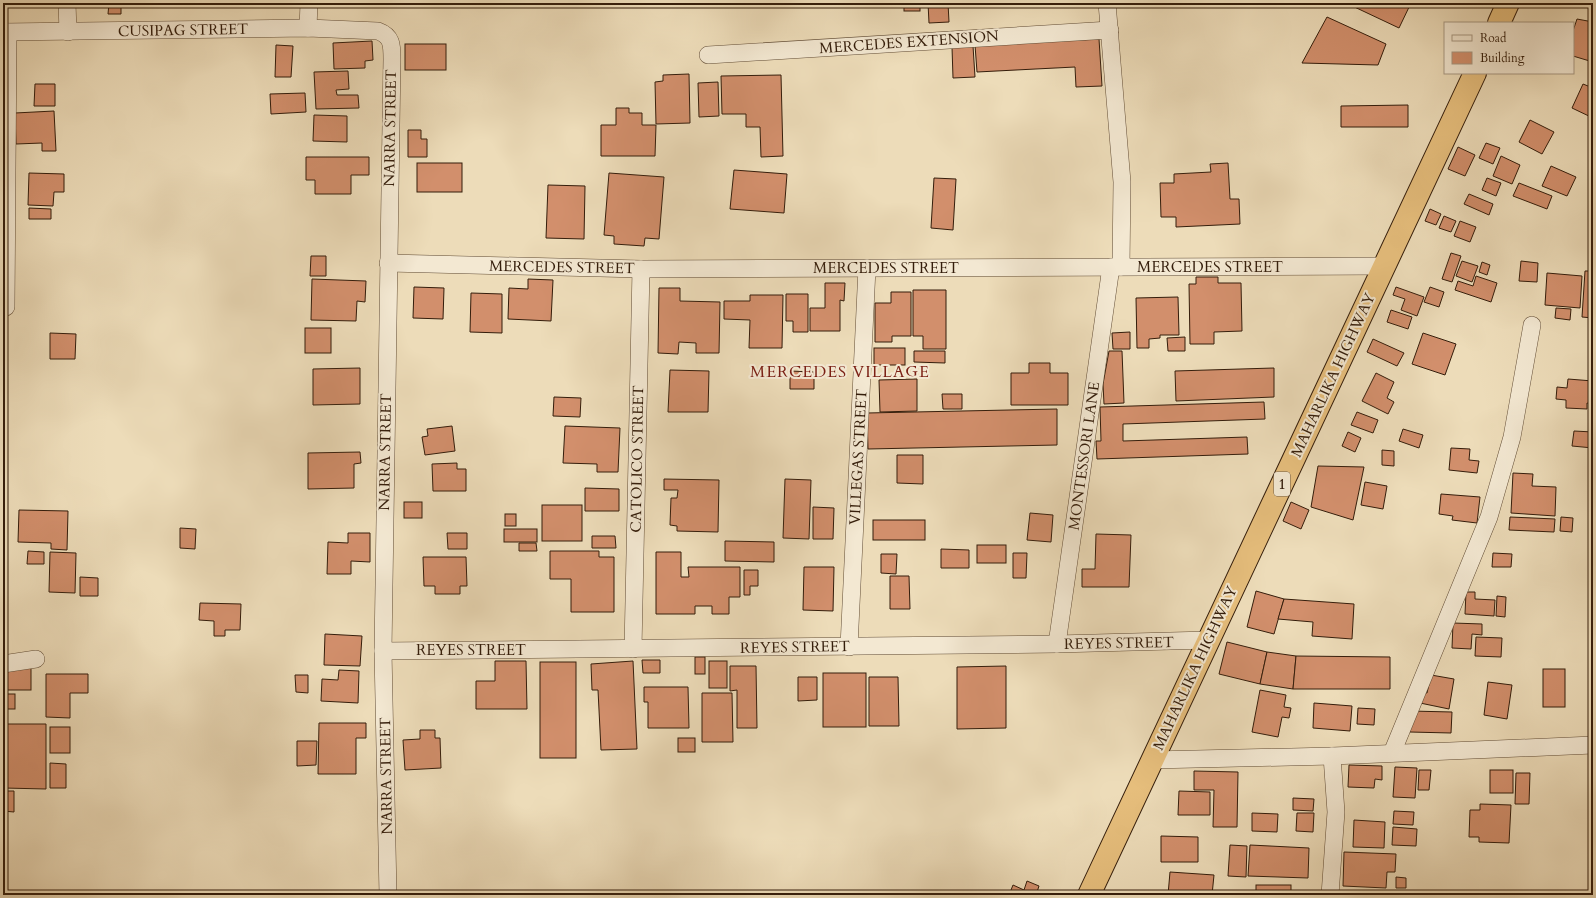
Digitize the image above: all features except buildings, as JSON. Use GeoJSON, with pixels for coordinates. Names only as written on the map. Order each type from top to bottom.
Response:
{"type":"FeatureCollection","features":[{"type":"Feature","properties":{"kind":"highway"},"geometry":{"type":"LineString","coordinates":[[1499,22],[1508,3]]}},
{"type":"Feature","properties":{"kind":"highway","name":"MAHARLIKA HIGHWAY"},"geometry":{"type":"LineString","coordinates":[[1089,895],[1475,74]]}},
{"type":"Feature","properties":{"kind":"street"},"geometry":{"type":"LineString","coordinates":[[67,3],[68,32]]}},
{"type":"Feature","properties":{"kind":"street"},"geometry":{"type":"LineString","coordinates":[[308,28],[309,3]]}},
{"type":"Feature","properties":{"kind":"street"},"geometry":{"type":"LineString","coordinates":[[1107,3],[1122,182],[1116,267]]}},
{"type":"Feature","properties":{"kind":"street","name":"CUSIPAG STREET"},"geometry":{"type":"LineString","coordinates":[[5,32],[308,28],[363,30]]}},
{"type":"Feature","properties":{"kind":"street","name":"NARRA STREET"},"geometry":{"type":"LineString","coordinates":[[363,30],[385,34],[391,41],[392,50],[383,651],[388,895]]}},
{"type":"Feature","properties":{"kind":"street","name":"MERCEDES EXTENSION"},"geometry":{"type":"LineString","coordinates":[[708,55],[1110,30]]}},
{"type":"Feature","properties":{"kind":"street"},"geometry":{"type":"LineString","coordinates":[[5,32],[6,308]]}},
{"type":"Feature","properties":{"kind":"street","name":"MERCEDES STREET"},"geometry":{"type":"LineString","coordinates":[[388,264],[641,269],[1384,266]]}},
{"type":"Feature","properties":{"kind":"street","name":"MONTESSORI LANE"},"geometry":{"type":"LineString","coordinates":[[1057,644],[1116,267]]}},
{"type":"Feature","properties":{"kind":"street","name":"VILLEGAS STREET"},"geometry":{"type":"LineString","coordinates":[[849,647],[867,268]]}},
{"type":"Feature","properties":{"kind":"street","name":"CATOLICO STREET"},"geometry":{"type":"LineString","coordinates":[[633,649],[641,269]]}},
{"type":"Feature","properties":{"kind":"street"},"geometry":{"type":"LineString","coordinates":[[1392,753],[1489,518],[1512,437],[1532,325]]}},
{"type":"Feature","properties":{"kind":"street","name":"REYES STREET"},"geometry":{"type":"LineString","coordinates":[[383,651],[849,647],[1208,640]]}},
{"type":"Feature","properties":{"kind":"street"},"geometry":{"type":"LineString","coordinates":[[3,664],[36,659]]}},
{"type":"Feature","properties":{"kind":"street"},"geometry":{"type":"LineString","coordinates":[[1152,760],[1332,756],[1593,745]]}},
{"type":"Feature","properties":{"kind":"street"},"geometry":{"type":"LineString","coordinates":[[1330,895],[1336,812],[1332,756]]}},
{"type":"Feature","properties":{"kind":"district","name":"MERCEDES VILLAGE"},"geometry":{"type":"Point","coordinates":[840,371]}}]}
